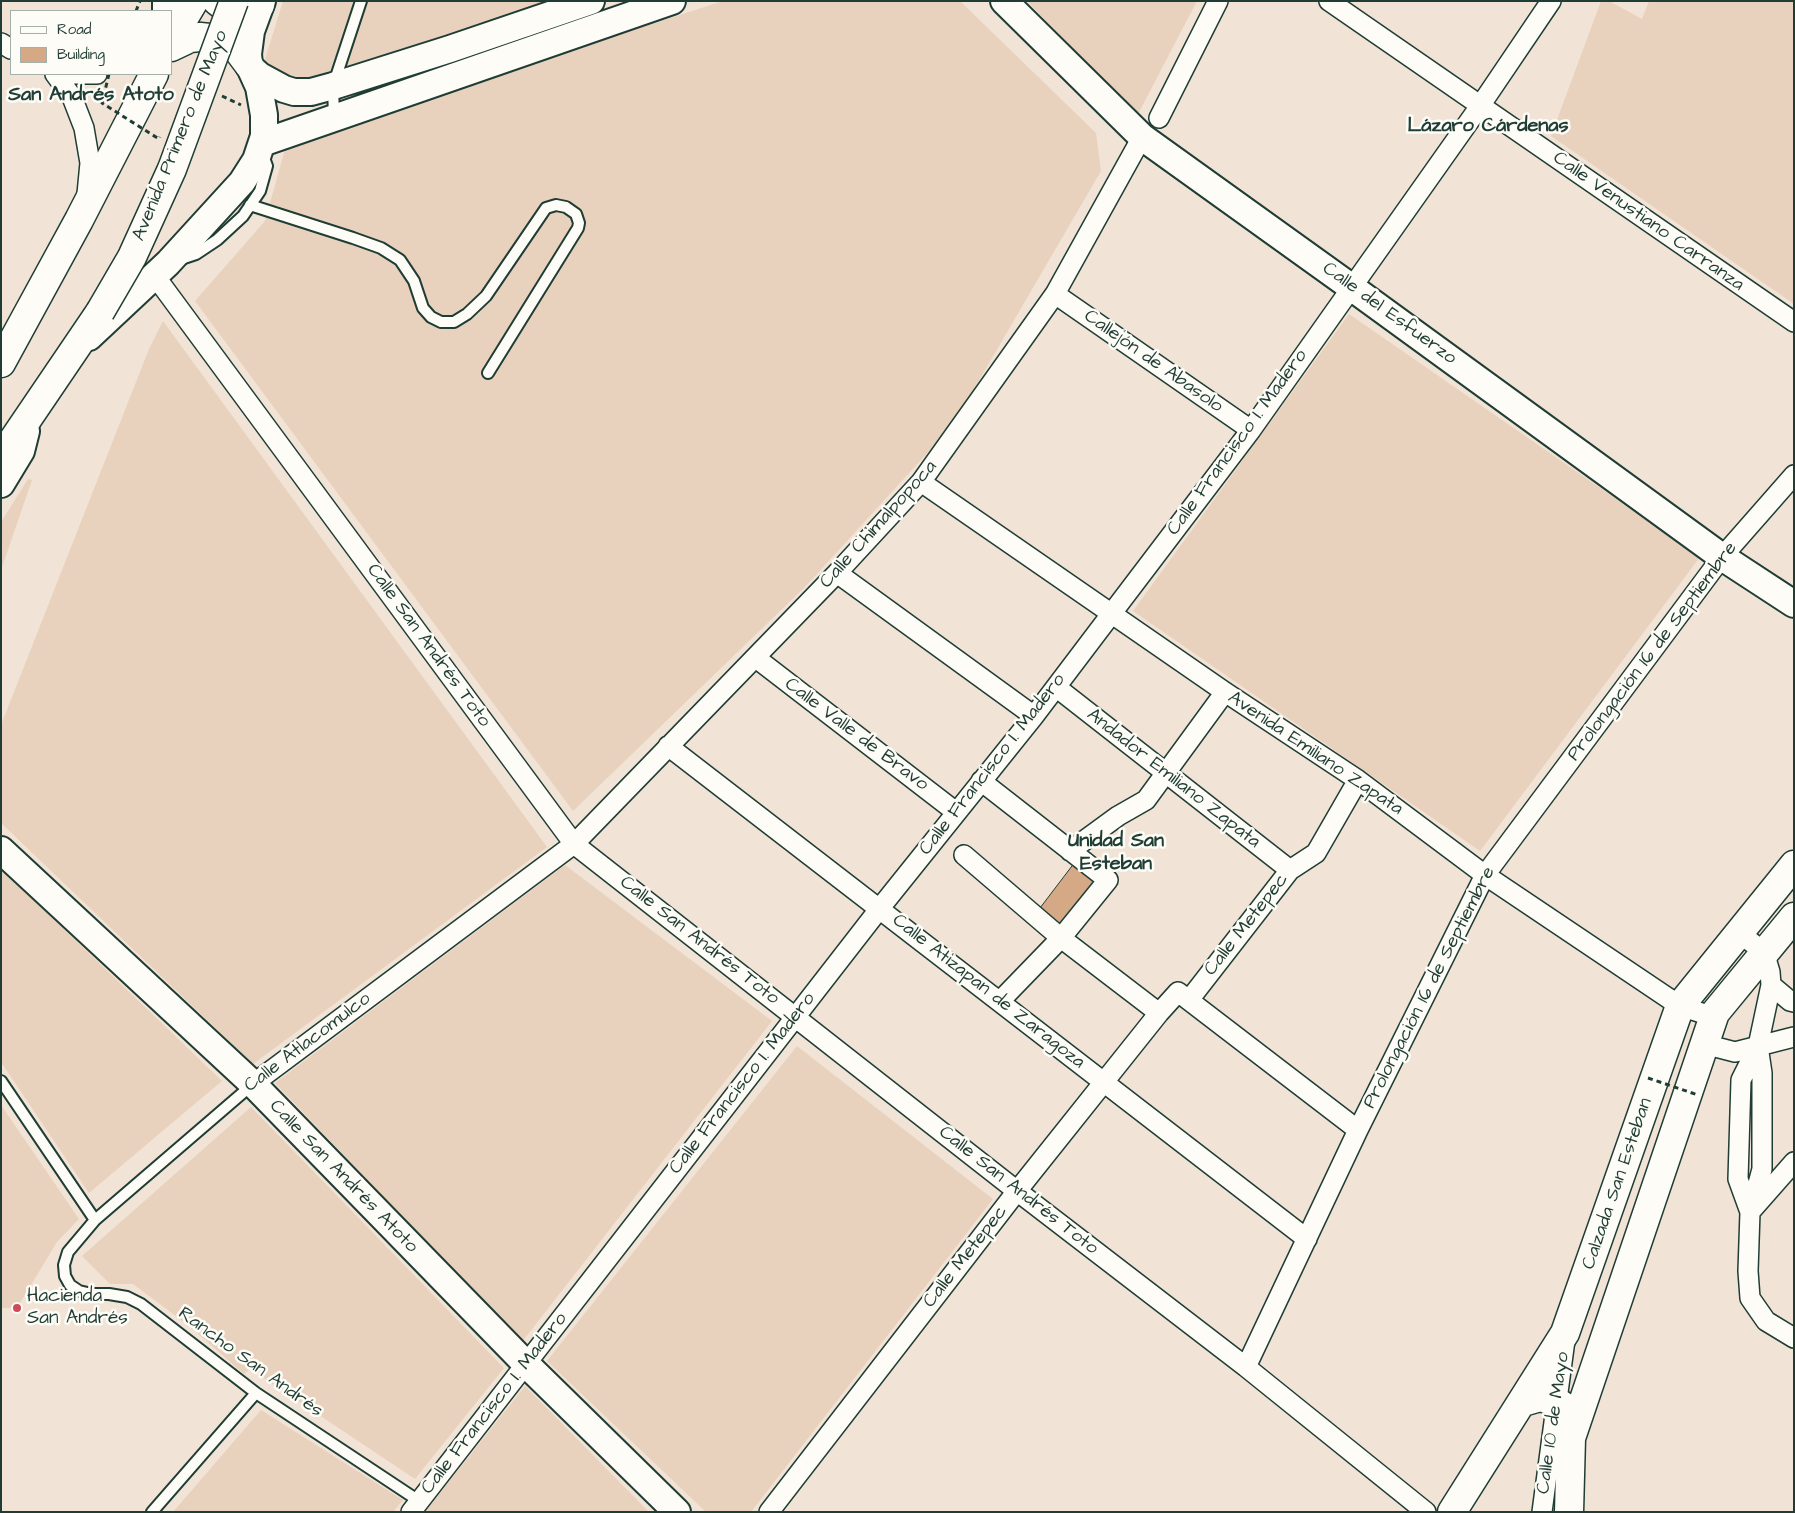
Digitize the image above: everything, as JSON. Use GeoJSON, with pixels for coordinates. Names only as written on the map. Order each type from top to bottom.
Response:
{"type":"FeatureCollection","features":[{"type":"Feature","properties":{"kind":"main road"},"geometry":{"type":"LineString","coordinates":[[172,30],[181,1]]}},
{"type":"Feature","properties":{"kind":"main road"},"geometry":{"type":"LineString","coordinates":[[172,38],[194,1]]}},
{"type":"Feature","properties":{"kind":"main road"},"geometry":{"type":"LineString","coordinates":[[217,1],[226,8],[235,10],[244,10],[252,3]]}},
{"type":"Feature","properties":{"kind":"main road","name":"Avenida Primero de Mayo"},"geometry":{"type":"LineString","coordinates":[[1,458],[78,347],[132,256],[252,3]]}},
{"type":"Feature","properties":{"kind":"main road"},"geometry":{"type":"LineString","coordinates":[[172,46],[190,38],[219,39],[237,49],[249,65]]}},
{"type":"Feature","properties":{"kind":"main road"},"geometry":{"type":"LineString","coordinates":[[1,363],[79,220],[153,75]]}},
{"type":"Feature","properties":{"kind":"main road","name":"Calzada San Esteban"},"geometry":{"type":"LineString","coordinates":[[1452,1512],[1565,1333],[1655,1070],[1680,1006],[1794,865]]}},
{"type":"Feature","properties":{"kind":"main road","name":"Calzada San Esteban"},"geometry":{"type":"LineString","coordinates":[[1571,1438],[1697,1084],[1704,1044],[1714,1017],[1764,952],[1794,917]]}},
{"type":"Feature","properties":{"kind":"main road"},"geometry":{"type":"LineString","coordinates":[[1655,1070],[1697,1084]]}},
{"type":"Feature","properties":{"kind":"main road"},"geometry":{"type":"LineString","coordinates":[[1522,1402],[1540,1397],[1557,1402],[1565,1407],[1570,1419],[1571,1438],[1568,1512]]}},
{"type":"Feature","properties":{"kind":"street"},"geometry":{"type":"LineString","coordinates":[[249,65],[260,76],[284,90],[302,93],[333,86],[450,49],[591,1]]}},
{"type":"Feature","properties":{"kind":"street","name":"Calle del Esfuerzo"},"geometry":{"type":"LineString","coordinates":[[1004,1],[1151,128],[1352,287],[1722,557],[1794,604]]}},
{"type":"Feature","properties":{"kind":"street","name":"Calle Chimalpopoca"},"geometry":{"type":"LineString","coordinates":[[574,844],[837,574],[921,482],[1055,294],[1151,128],[1218,1]]}},
{"type":"Feature","properties":{"kind":"street","name":"Calle Venustiano Carranza"},"geometry":{"type":"LineString","coordinates":[[1329,1],[1794,322]]}},
{"type":"Feature","properties":{"kind":"street","name":"Calle Francisco I. Madero"},"geometry":{"type":"LineString","coordinates":[[415,1506],[880,908],[1034,716],[1112,613],[1250,430],[1480,106],[1551,1]]}},
{"type":"Feature","properties":{"kind":"street","name":"Avenida Primero de Mayo"},"geometry":{"type":"LineString","coordinates":[[78,347],[162,270],[242,182],[253,166],[261,146],[265,125],[263,105],[249,65],[252,3]]}},
{"type":"Feature","properties":{"kind":"street"},"geometry":{"type":"LineString","coordinates":[[261,146],[334,118],[568,38],[657,4]]}},
{"type":"Feature","properties":{"kind":"street"},"geometry":{"type":"LineString","coordinates":[[560,12],[568,38]]}},
{"type":"Feature","properties":{"kind":"street"},"geometry":{"type":"LineString","coordinates":[[450,49],[458,75]]}},
{"type":"Feature","properties":{"kind":"street"},"geometry":{"type":"LineString","coordinates":[[56,75],[72,97],[79,112],[88,144],[89,182],[79,220]]}},
{"type":"Feature","properties":{"kind":"street","name":"Calle San Andrés Toto"},"geometry":{"type":"LineString","coordinates":[[162,270],[574,844],[1016,1191],[1246,1367],[1426,1512]]}},
{"type":"Feature","properties":{"kind":"street","name":"Callejón de Abasolo"},"geometry":{"type":"LineString","coordinates":[[1055,294],[1250,430]]}},
{"type":"Feature","properties":{"kind":"street","name":"Avenida Primero de Mayo"},"geometry":{"type":"LineString","coordinates":[[1,484],[21,451],[31,415]]}},
{"type":"Feature","properties":{"kind":"street","name":"Prolongación 16 de Septiembre"},"geometry":{"type":"LineString","coordinates":[[1246,1367],[1358,1130],[1485,875],[1722,557],[1794,475]]}},
{"type":"Feature","properties":{"kind":"street","name":"Avenida Emiliano Zapata"},"geometry":{"type":"LineString","coordinates":[[921,482],[1225,692],[1358,780],[1485,875],[1680,1006],[1714,1017]]}},
{"type":"Feature","properties":{"kind":"street"},"geometry":{"type":"LineString","coordinates":[[837,574],[1034,716]]}},
{"type":"Feature","properties":{"kind":"street","name":"Calle Valle de Bravo"},"geometry":{"type":"LineString","coordinates":[[756,658],[956,812]]}},
{"type":"Feature","properties":{"kind":"street","name":"Andador Emiliano Zapata"},"geometry":{"type":"LineString","coordinates":[[1056,687],[1290,870]]}},
{"type":"Feature","properties":{"kind":"street"},"geometry":{"type":"LineString","coordinates":[[1070,851],[1118,816],[1146,800],[1225,692]]}},
{"type":"Feature","properties":{"kind":"street","name":"Calle Atizapan de Zaragoza"},"geometry":{"type":"LineString","coordinates":[[668,746],[1308,1239]]}},
{"type":"Feature","properties":{"kind":"street","name":"Calle Metepec"},"geometry":{"type":"LineString","coordinates":[[769,1512],[1016,1191],[1159,1013],[1178,992],[1188,1000],[1290,870],[1316,853],[1358,780]]}},
{"type":"Feature","properties":{"kind":"street"},"geometry":{"type":"LineString","coordinates":[[981,781],[1108,880],[1061,938],[1000,1001]]}},
{"type":"Feature","properties":{"kind":"street","name":"Calle Atlacomulco"},"geometry":{"type":"LineString","coordinates":[[253,1084],[574,844]]}},
{"type":"Feature","properties":{"kind":"street","name":"Calle San Andrés Atoto"},"geometry":{"type":"LineString","coordinates":[[1,850],[253,1084],[526,1364],[677,1512]]}},
{"type":"Feature","properties":{"kind":"street"},"geometry":{"type":"LineString","coordinates":[[964,855],[1061,938],[1159,1013]]}},
{"type":"Feature","properties":{"kind":"street"},"geometry":{"type":"LineString","coordinates":[[1738,932],[1764,952],[1770,972],[1770,985],[1758,1046],[1741,1080],[1738,1179],[1750,1212],[1748,1271],[1750,1298],[1766,1321],[1794,1338]]}},
{"type":"Feature","properties":{"kind":"street"},"geometry":{"type":"LineString","coordinates":[[1770,985],[1794,1002]]}},
{"type":"Feature","properties":{"kind":"street"},"geometry":{"type":"LineString","coordinates":[[1188,1000],[1358,1130]]}},
{"type":"Feature","properties":{"kind":"street"},"geometry":{"type":"LineString","coordinates":[[1704,1044],[1735,1052],[1794,1037]]}},
{"type":"Feature","properties":{"kind":"street"},"geometry":{"type":"LineString","coordinates":[[1750,1212],[1794,1162]]}},
{"type":"Feature","properties":{"kind":"street","name":"Calle 10 de Mayo"},"geometry":{"type":"LineString","coordinates":[[1542,1512],[1565,1333]]}},
{"type":"Feature","properties":{"kind":"lane"},"geometry":{"type":"LineString","coordinates":[[334,118],[333,86],[362,1]]}},
{"type":"Feature","properties":{"kind":"lane"},"geometry":{"type":"LineString","coordinates":[[162,270],[196,254],[217,240],[243,216],[260,191],[267,166],[261,146]]}},
{"type":"Feature","properties":{"kind":"lane"},"geometry":{"type":"LineString","coordinates":[[250,205],[381,248],[400,260],[414,281],[423,308],[431,317],[441,322],[454,322],[467,314],[486,296],[546,208],[556,205],[576,214],[580,223],[578,228],[488,373]]}},
{"type":"Feature","properties":{"kind":"lane"},"geometry":{"type":"LineString","coordinates":[[1,1081],[95,1220]]}},
{"type":"Feature","properties":{"kind":"lane","name":"Calle Atlacomulco"},"geometry":{"type":"LineString","coordinates":[[64,1265],[68,1252],[95,1220],[253,1084]]}},
{"type":"Feature","properties":{"kind":"lane","name":"Rancho San Andrés"},"geometry":{"type":"LineString","coordinates":[[64,1265],[65,1276],[70,1284],[79,1291],[127,1297],[141,1304],[256,1394],[415,1506]]}},
{"type":"Feature","properties":{"kind":"lane"},"geometry":{"type":"LineString","coordinates":[[152,1512],[256,1394]]}},
{"type":"Feature","properties":{"kind":"path"},"geometry":{"type":"LineString","coordinates":[[109,75],[102,103],[159,139],[162,130]]}},
{"type":"Feature","properties":{"kind":"path"},"geometry":{"type":"LineString","coordinates":[[1655,1070],[1697,1084]]}},
{"type":"Feature","properties":{"kind":"shaded area"},"geometry":{"type":"Polygon","coordinates":[[[283,1],[556,1],[427,44],[307,79],[277,77],[263,66],[283,1]]]}},
{"type":"Feature","properties":{"kind":"shaded area"},"geometry":{"type":"Polygon","coordinates":[[[723,1],[960,1],[1096,133],[1101,171],[953,425],[805,587],[573,811],[195,301],[265,221],[287,142],[723,1]]]}},
{"type":"Feature","properties":{"kind":"shaded area"},"geometry":{"type":"Polygon","coordinates":[[[1027,1],[1197,1],[1137,116],[1027,1]]]}},
{"type":"Feature","properties":{"kind":"shaded area"},"geometry":{"type":"Polygon","coordinates":[[[1601,1],[1609,1],[1642,19],[1649,1],[1794,1],[1794,304],[1551,136],[1601,1]]]}},
{"type":"Feature","properties":{"kind":"shaded area"},"geometry":{"type":"Polygon","coordinates":[[[1349,314],[1700,557],[1480,851],[1133,611],[1349,314]]]}},
{"type":"Feature","properties":{"kind":"shaded area"},"geometry":{"type":"Polygon","coordinates":[[[163,321],[547,847],[253,1064],[1,823],[1,725],[149,349],[163,321]]]}},
{"type":"Feature","properties":{"kind":"shaded area"},"geometry":{"type":"Polygon","coordinates":[[[28,479],[32,480],[1,570],[1,522],[28,479]]]}},
{"type":"Feature","properties":{"kind":"shaded area"},"geometry":{"type":"Polygon","coordinates":[[[565,865],[772,1021],[522,1342],[275,1083],[565,865]]]}},
{"type":"Feature","properties":{"kind":"shaded area"},"geometry":{"type":"Polygon","coordinates":[[[1,869],[222,1081],[89,1193],[1,1062],[1,869]]]}},
{"type":"Feature","properties":{"kind":"shaded area"},"geometry":{"type":"Polygon","coordinates":[[[797,1046],[993,1199],[751,1512],[706,1512],[547,1361],[797,1046]]]}},
{"type":"Feature","properties":{"kind":"shaded area"},"geometry":{"type":"Polygon","coordinates":[[[1,1105],[79,1219],[57,1242],[17,1308],[1,1308],[1,1105]]]}},
{"type":"Feature","properties":{"kind":"shaded area"},"geometry":{"type":"Polygon","coordinates":[[[251,1107],[504,1368],[415,1479],[250,1369],[244,1374],[189,1326],[133,1284],[110,1284],[82,1256],[251,1107]]]}},
{"type":"Feature","properties":{"kind":"shaded area"},"geometry":{"type":"Polygon","coordinates":[[[525,1386],[649,1512],[425,1512],[525,1386]]]}},
{"type":"Feature","properties":{"kind":"shaded area"},"geometry":{"type":"Polygon","coordinates":[[[261,1410],[403,1500],[393,1512],[173,1512],[261,1410]]]}},
{"type":"Feature","properties":{"kind":"building"},"geometry":{"type":"Polygon","coordinates":[[[1075,862],[1101,882],[1065,928],[1040,908],[1075,862]]]}},
{"type":"Feature","properties":{"kind":"place","name":"Hacienda San Andrés"},"geometry":{"type":"Point","coordinates":[17,1308]}},
{"type":"Feature","properties":{"kind":"district","name":"San Andrés Atoto"},"geometry":{"type":"Point","coordinates":[91,96]}},
{"type":"Feature","properties":{"kind":"district","name":"Lázaro Cárdenas"},"geometry":{"type":"Point","coordinates":[1488,127]}},
{"type":"Feature","properties":{"kind":"district","name":"Unidad San Esteban"},"geometry":{"type":"Point","coordinates":[1116,854]}}]}
